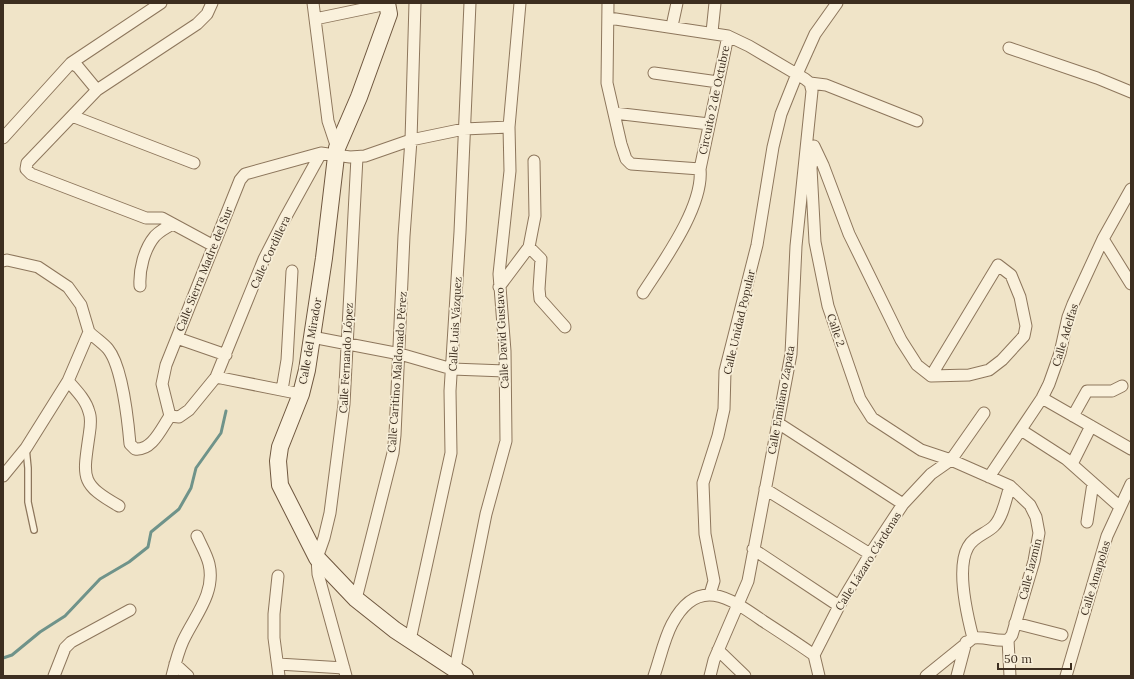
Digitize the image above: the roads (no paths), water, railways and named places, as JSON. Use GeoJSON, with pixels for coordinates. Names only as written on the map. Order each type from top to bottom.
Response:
{"type":"FeatureCollection","features":[{"type":"Feature","properties":{"kind":"street"},"geometry":{"type":"LineString","coordinates":[[3,138],[71,63],[161,3]]}},
{"type":"Feature","properties":{"kind":"street"},"geometry":{"type":"LineString","coordinates":[[212,3],[207,14],[197,24],[98,90],[27,163],[26,169],[31,174],[146,218],[158,216],[212,246]]}},
{"type":"Feature","properties":{"kind":"street"},"geometry":{"type":"LineString","coordinates":[[313,3],[331,152],[357,157],[411,140],[464,129],[509,127]]}},
{"type":"Feature","properties":{"kind":"street","name":"Calle Caritino Maldonado Pérez"},"geometry":{"type":"LineString","coordinates":[[356,599],[393,453],[400,354],[404,236],[411,140],[415,3]]}},
{"type":"Feature","properties":{"kind":"street","name":"Calle Luis Vázquez"},"geometry":{"type":"LineString","coordinates":[[410,640],[451,453],[450,391],[470,3]]}},
{"type":"Feature","properties":{"kind":"street","name":"Circuito 2 de Octubre"},"geometry":{"type":"LineString","coordinates":[[608,3],[607,83],[621,144],[626,159],[631,164],[700,169],[728,36],[712,32],[609,18]]}},
{"type":"Feature","properties":{"kind":"street"},"geometry":{"type":"LineString","coordinates":[[672,26],[677,3]]}},
{"type":"Feature","properties":{"kind":"street"},"geometry":{"type":"LineString","coordinates":[[712,32],[715,3]]}},
{"type":"Feature","properties":{"kind":"street","name":"Calle Unidad Popular"},"geometry":{"type":"LineString","coordinates":[[710,594],[714,581],[705,534],[703,483],[718,436],[724,409],[726,371],[757,245],[773,147],[781,114],[797,74],[815,34],[837,3]]}},
{"type":"Feature","properties":{"kind":"street","name":"Calle David Gustavo"},"geometry":{"type":"LineString","coordinates":[[460,672],[486,514],[506,441],[505,371],[499,287],[510,171],[509,127],[520,5]]}},
{"type":"Feature","properties":{"kind":"street"},"geometry":{"type":"LineString","coordinates":[[315,19],[390,6]]}},
{"type":"Feature","properties":{"kind":"street","name":"Calle del Mirador"},"geometry":{"type":"LineString","coordinates":[[390,6],[359,97],[331,152],[324,258],[312,338],[301,394],[280,447],[278,462],[280,485],[317,558],[356,599],[410,640],[460,672]]}},
{"type":"Feature","properties":{"kind":"street"},"geometry":{"type":"LineString","coordinates":[[728,36],[749,46],[810,83],[826,85],[917,121]]}},
{"type":"Feature","properties":{"kind":"street"},"geometry":{"type":"LineString","coordinates":[[1009,48],[1097,78],[1131,92]]}},
{"type":"Feature","properties":{"kind":"street"},"geometry":{"type":"LineString","coordinates":[[71,63],[78,67],[98,90]]}},
{"type":"Feature","properties":{"kind":"street"},"geometry":{"type":"LineString","coordinates":[[654,73],[718,82]]}},
{"type":"Feature","properties":{"kind":"street","name":"Calle Emiliano Zapata"},"geometry":{"type":"LineString","coordinates":[[710,676],[718,650],[748,581],[791,354],[796,246],[812,91],[810,83]]}},
{"type":"Feature","properties":{"kind":"street"},"geometry":{"type":"LineString","coordinates":[[614,113],[709,124]]}},
{"type":"Feature","properties":{"kind":"street"},"geometry":{"type":"LineString","coordinates":[[72,116],[194,163]]}},
{"type":"Feature","properties":{"kind":"street"},"geometry":{"type":"LineString","coordinates":[[808,135],[823,165],[848,234],[901,340],[917,365],[931,376],[969,375],[989,370],[1002,360],[1024,336],[1026,326],[1020,297],[1012,275],[998,265],[931,376]]}},
{"type":"Feature","properties":{"kind":"street","name":"Calle 2"},"geometry":{"type":"LineString","coordinates":[[814,148],[811,168],[815,242],[828,306],[860,399],[872,418],[898,436],[921,450],[951,460]]}},
{"type":"Feature","properties":{"kind":"street","name":"Calle Sierra Madre del Sur"},"geometry":{"type":"LineString","coordinates":[[170,416],[162,384],[166,365],[212,246],[240,180],[245,174],[331,152]]}},
{"type":"Feature","properties":{"kind":"street","name":"Calle Cordillera"},"geometry":{"type":"LineString","coordinates":[[170,416],[179,417],[189,410],[216,377],[264,260],[284,220],[331,152]]}},
{"type":"Feature","properties":{"kind":"street","name":"Calle Fernando López"},"geometry":{"type":"LineString","coordinates":[[317,558],[330,513],[337,464],[348,344],[350,269],[357,157]]}},
{"type":"Feature","properties":{"kind":"street"},"geometry":{"type":"LineString","coordinates":[[499,287],[529,247],[534,216],[534,161]]}},
{"type":"Feature","properties":{"kind":"street"},"geometry":{"type":"LineString","coordinates":[[643,293],[673,247],[687,219],[699,190],[700,169]]}},
{"type":"Feature","properties":{"kind":"street","name":"Calle Adelfas"},"geometry":{"type":"LineString","coordinates":[[989,477],[1050,384],[1060,353],[1068,317],[1073,304],[1103,239],[1131,189]]}},
{"type":"Feature","properties":{"kind":"street"},"geometry":{"type":"LineString","coordinates":[[140,286],[141,267],[150,244],[160,231],[173,224]]}},
{"type":"Feature","properties":{"kind":"street"},"geometry":{"type":"LineString","coordinates":[[1103,239],[1131,284]]}},
{"type":"Feature","properties":{"kind":"street"},"geometry":{"type":"LineString","coordinates":[[529,247],[541,259],[538,289],[540,299],[565,327]]}},
{"type":"Feature","properties":{"kind":"street"},"geometry":{"type":"LineString","coordinates":[[3,261],[7,260],[38,267],[68,287],[81,305],[89,332],[107,348],[113,358],[123,397],[130,444],[135,449],[142,450],[150,445],[170,416]]}},
{"type":"Feature","properties":{"kind":"street"},"geometry":{"type":"LineString","coordinates":[[282,390],[287,360],[292,271]]}},
{"type":"Feature","properties":{"kind":"street"},"geometry":{"type":"LineString","coordinates":[[3,476],[26,448],[68,381],[89,332]]}},
{"type":"Feature","properties":{"kind":"street"},"geometry":{"type":"LineString","coordinates":[[177,338],[226,355]]}},
{"type":"Feature","properties":{"kind":"street"},"geometry":{"type":"LineString","coordinates":[[312,338],[400,354],[452,369],[505,371]]}},
{"type":"Feature","properties":{"kind":"street"},"geometry":{"type":"LineString","coordinates":[[216,377],[301,394]]}},
{"type":"Feature","properties":{"kind":"street"},"geometry":{"type":"LineString","coordinates":[[68,381],[90,412],[90,429],[84,467],[87,482],[100,495],[119,506]]}},
{"type":"Feature","properties":{"kind":"street"},"geometry":{"type":"LineString","coordinates":[[1073,416],[1087,391],[1112,391],[1122,386]]}},
{"type":"Feature","properties":{"kind":"street"},"geometry":{"type":"LineString","coordinates":[[1042,398],[1131,449]]}},
{"type":"Feature","properties":{"kind":"street","name":"Calle Lázaro Cárdenas"},"geometry":{"type":"LineString","coordinates":[[814,655],[839,606],[870,554],[903,504],[931,474],[951,460],[984,413]]}},
{"type":"Feature","properties":{"kind":"street"},"geometry":{"type":"LineString","coordinates":[[778,423],[903,504]]}},
{"type":"Feature","properties":{"kind":"street"},"geometry":{"type":"LineString","coordinates":[[1072,464],[1091,426]]}},
{"type":"Feature","properties":{"kind":"street"},"geometry":{"type":"LineString","coordinates":[[1021,430],[1072,464],[1119,506]]}},
{"type":"Feature","properties":{"kind":"street","name":"Calle Jazmín"},"geometry":{"type":"LineString","coordinates":[[951,460],[1010,486],[1030,505],[1036,517],[1039,533],[1034,561],[1012,635],[1008,640],[1012,676]]}},
{"type":"Feature","properties":{"kind":"street"},"geometry":{"type":"LineString","coordinates":[[1087,522],[1093,483]]}},
{"type":"Feature","properties":{"kind":"street","name":"Calle Amapolas"},"geometry":{"type":"LineString","coordinates":[[1066,676],[1107,536],[1119,506],[1131,484]]}},
{"type":"Feature","properties":{"kind":"street"},"geometry":{"type":"LineString","coordinates":[[957,676],[970,640],[963,576],[964,559],[968,546],[977,537],[995,526],[999,520],[1010,486]]}},
{"type":"Feature","properties":{"kind":"street"},"geometry":{"type":"LineString","coordinates":[[765,489],[870,554]]}},
{"type":"Feature","properties":{"kind":"street"},"geometry":{"type":"LineString","coordinates":[[172,676],[183,642],[207,595],[209,564],[197,536]]}},
{"type":"Feature","properties":{"kind":"street"},"geometry":{"type":"LineString","coordinates":[[753,549],[839,606]]}},
{"type":"Feature","properties":{"kind":"street"},"geometry":{"type":"LineString","coordinates":[[278,664],[345,672],[318,574],[317,558]]}},
{"type":"Feature","properties":{"kind":"street"},"geometry":{"type":"LineString","coordinates":[[278,576],[274,614],[274,638],[279,676]]}},
{"type":"Feature","properties":{"kind":"street"},"geometry":{"type":"LineString","coordinates":[[654,676],[672,624],[680,611],[688,603],[701,596],[710,594],[731,599],[814,655],[819,676]]}},
{"type":"Feature","properties":{"kind":"street"},"geometry":{"type":"LineString","coordinates":[[54,676],[65,648],[71,642],[130,610]]}},
{"type":"Feature","properties":{"kind":"street"},"geometry":{"type":"LineString","coordinates":[[1015,623],[1062,635]]}},
{"type":"Feature","properties":{"kind":"street"},"geometry":{"type":"LineString","coordinates":[[926,676],[970,640],[980,637],[999,642],[1008,640]]}},
{"type":"Feature","properties":{"kind":"street"},"geometry":{"type":"LineString","coordinates":[[718,650],[745,676]]}},
{"type":"Feature","properties":{"kind":"street"},"geometry":{"type":"LineString","coordinates":[[175,664],[188,676]]}},
{"type":"Feature","properties":{"kind":"lane"},"geometry":{"type":"LineString","coordinates":[[26,448],[28,468],[28,502],[34,530]]}},
{"type":"Feature","properties":{"kind":"waterway"},"geometry":{"type":"LineString","coordinates":[[3,658],[12,655],[40,632],[65,616],[100,579],[129,562],[148,547],[151,532],[179,509],[191,488],[196,468],[221,433],[226,411]]}}]}
